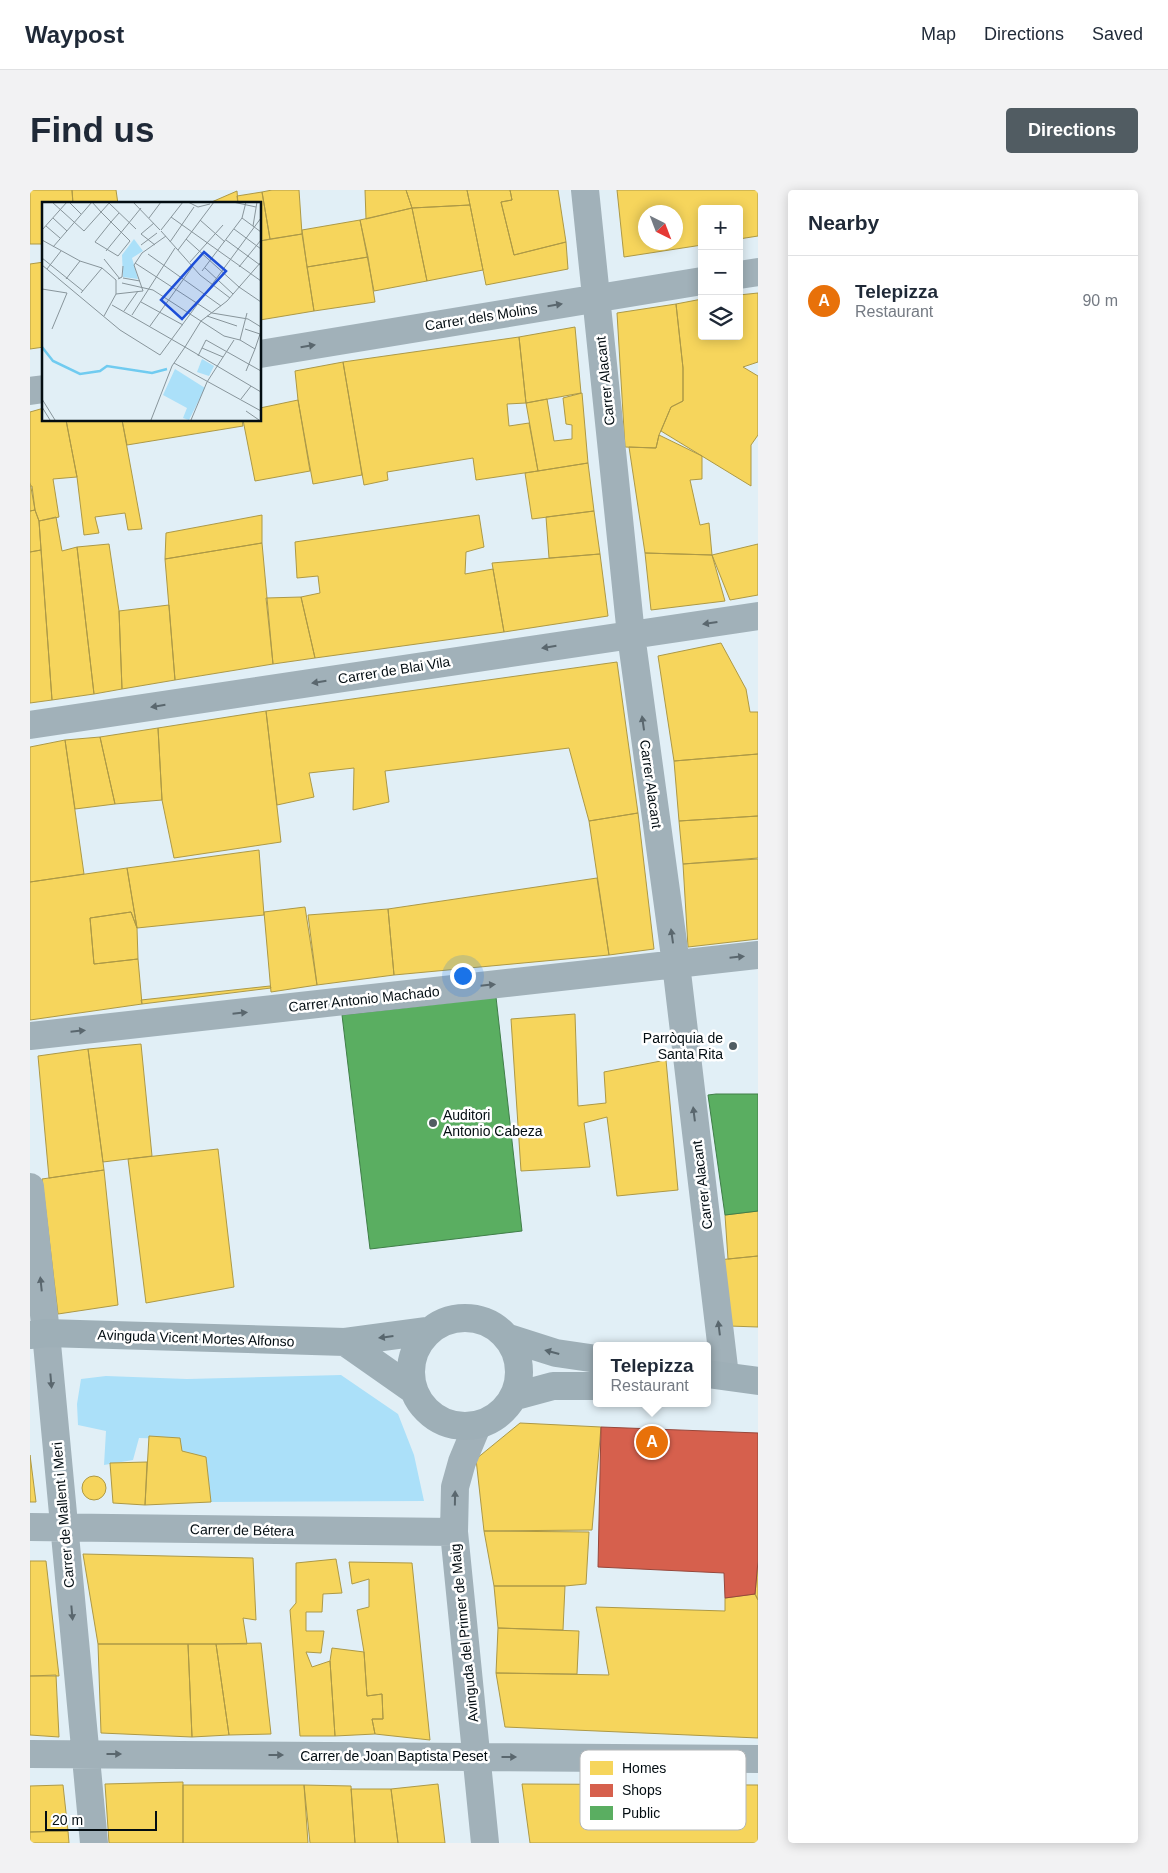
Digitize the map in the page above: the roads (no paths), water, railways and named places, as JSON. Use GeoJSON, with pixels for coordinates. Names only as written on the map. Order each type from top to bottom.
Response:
{"type":"FeatureCollection","features":[{"type":"Feature","properties":{"kind":"street","name":"Carrer Alacant"},"geometry":{"type":"LineString","coordinates":[[585,190],[631,635],[676,964],[710,1342]]}},
{"type":"Feature","properties":{"kind":"street"},"geometry":{"type":"LineString","coordinates":[[743,274],[758,272]]}},
{"type":"Feature","properties":{"kind":"street","name":"Carrer dels Molins"},"geometry":{"type":"LineString","coordinates":[[261,354],[698,282]]}},
{"type":"Feature","properties":{"kind":"street","name":"Carrer de Blai Vila"},"geometry":{"type":"LineString","coordinates":[[30,725],[758,616]]}},
{"type":"Feature","properties":{"kind":"street","name":"Carrer Antonio Machado"},"geometry":{"type":"LineString","coordinates":[[30,1036],[758,955]]}},
{"type":"Feature","properties":{"kind":"street","name":"Carrer de Mallent i Meri"},"geometry":{"type":"LineString","coordinates":[[30,1187],[38,1334],[64,1528],[94,1843]]}},
{"type":"Feature","properties":{"kind":"street"},"geometry":{"type":"LineString","coordinates":[[412,1390],[411,1358],[427,1332],[454,1318],[484,1320],[509,1338],[556,1353],[593,1358]]}},
{"type":"Feature","properties":{"kind":"street","name":"Avinguda Vicent Mortes Alfonso"},"geometry":{"type":"LineString","coordinates":[[38,1334],[345,1342],[427,1332]]}},
{"type":"Feature","properties":{"kind":"street"},"geometry":{"type":"LineString","coordinates":[[345,1342],[412,1390],[426,1412],[450,1426],[477,1426],[500,1416],[516,1396],[521,1366],[509,1338]]}},
{"type":"Feature","properties":{"kind":"street","name":"Carrer Alacant"},"geometry":{"type":"LineString","coordinates":[[711,1357],[713,1379]]}},
{"type":"Feature","properties":{"kind":"street"},"geometry":{"type":"LineString","coordinates":[[713,1379],[758,1381]]}},
{"type":"Feature","properties":{"kind":"street"},"geometry":{"type":"LineString","coordinates":[[713,1379],[758,1387]]}},
{"type":"Feature","properties":{"kind":"street"},"geometry":{"type":"LineString","coordinates":[[516,1396],[553,1386],[593,1386]]}},
{"type":"Feature","properties":{"kind":"street","name":"Avinguda del Primer de Maig"},"geometry":{"type":"LineString","coordinates":[[477,1426],[462,1462],[455,1487],[454,1532],[485,1843]]}},
{"type":"Feature","properties":{"kind":"street","name":"Carrer de Bétera"},"geometry":{"type":"LineString","coordinates":[[30,1527],[454,1532]]}},
{"type":"Feature","properties":{"kind":"street","name":"Carrer de Joan Baptista Peset"},"geometry":{"type":"LineString","coordinates":[[30,1754],[580,1757]]}},
{"type":"Feature","properties":{"kind":"place","name":"Parròquia de Santa Rita"},"geometry":{"type":"Point","coordinates":[733,1046]}},
{"type":"Feature","properties":{"kind":"place","name":"Auditori Antonio Cabeza"},"geometry":{"type":"Point","coordinates":[433,1123]}},
{"type":"Feature","properties":{"kind":"place","name":"Telepizza"},"geometry":{"type":"Point","coordinates":[652,1442]}}]}
